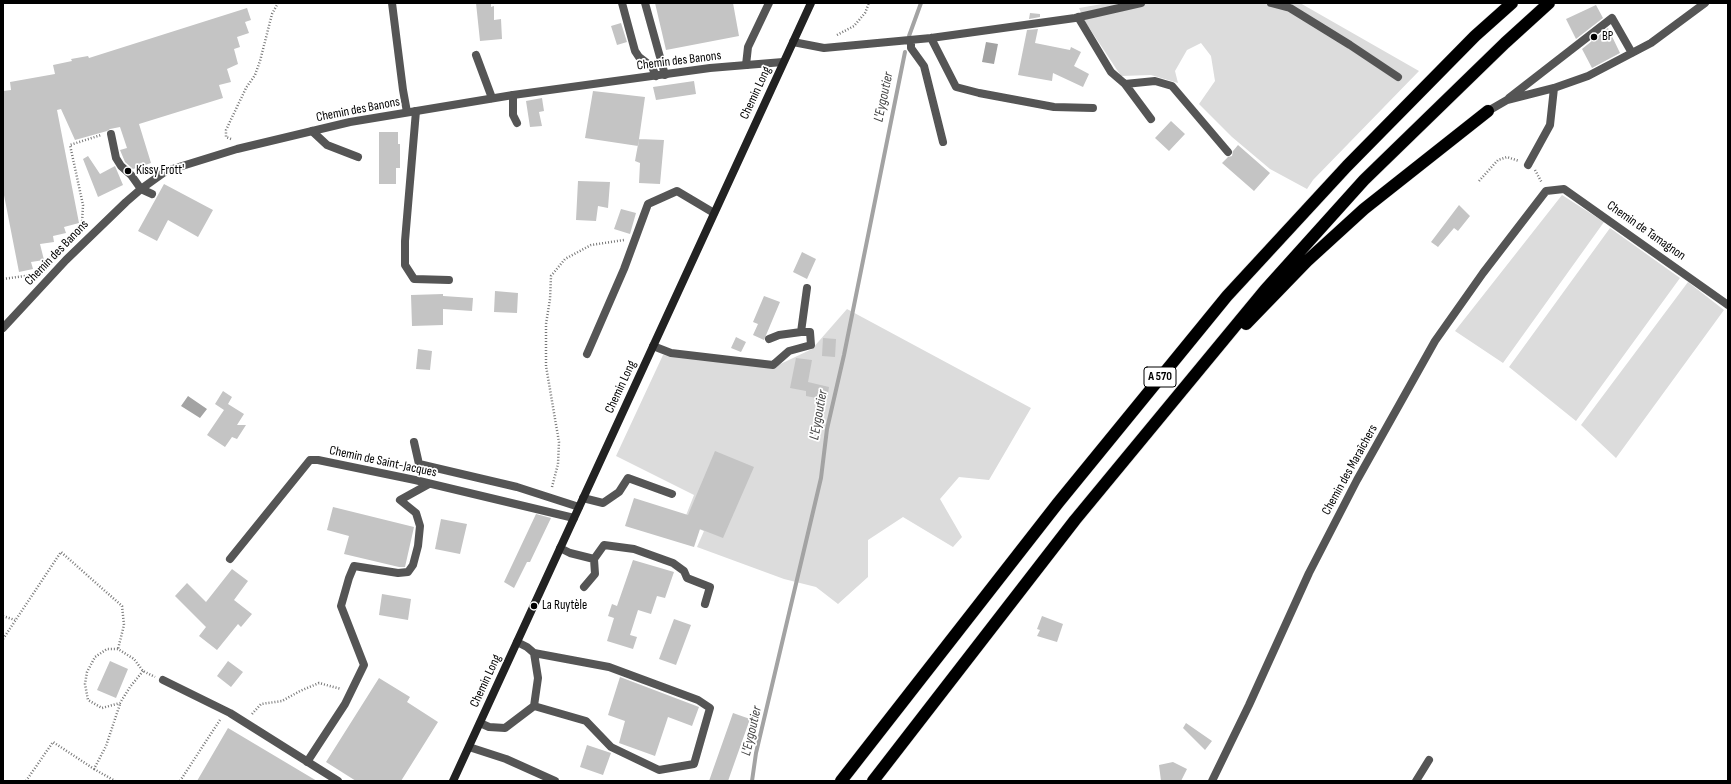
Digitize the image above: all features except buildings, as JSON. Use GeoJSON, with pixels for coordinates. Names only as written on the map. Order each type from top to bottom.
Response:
{"type":"FeatureCollection","features":[{"type":"Feature","properties":{"kind":"highway","name":"A 570"},"geometry":{"type":"LineString","coordinates":[[841,781],[1058,503],[1226,296],[1346,166],[1475,36],[1512,3]]}},
{"type":"Feature","properties":{"kind":"highway","name":"A 570"},"geometry":{"type":"LineString","coordinates":[[873,781],[1070,526],[1265,290],[1364,180],[1504,42],[1549,3]]}},
{"type":"Feature","properties":{"kind":"highway"},"geometry":{"type":"LineString","coordinates":[[1181,391],[1307,261],[1364,209],[1488,111]]}},
{"type":"Feature","properties":{"kind":"main road","name":"Chemin Long"},"geometry":{"type":"LineString","coordinates":[[453,781],[810,3]]}},
{"type":"Feature","properties":{"kind":"street"},"geometry":{"type":"LineString","coordinates":[[392,3],[400,75],[407,112]]}},
{"type":"Feature","properties":{"kind":"street"},"geometry":{"type":"LineString","coordinates":[[622,3],[635,51],[639,57],[660,75]]}},
{"type":"Feature","properties":{"kind":"street"},"geometry":{"type":"LineString","coordinates":[[645,3],[660,75]]}},
{"type":"Feature","properties":{"kind":"street"},"geometry":{"type":"LineString","coordinates":[[746,65],[748,47],[769,3]]}},
{"type":"Feature","properties":{"kind":"street"},"geometry":{"type":"LineString","coordinates":[[793,42],[824,48],[931,38],[1078,17],[1142,3]]}},
{"type":"Feature","properties":{"kind":"street"},"geometry":{"type":"LineString","coordinates":[[1271,3],[1290,8],[1398,77]]}},
{"type":"Feature","properties":{"kind":"street"},"geometry":{"type":"LineString","coordinates":[[1507,100],[1554,88],[1588,76],[1651,43],[1705,3]]}},
{"type":"Feature","properties":{"kind":"street"},"geometry":{"type":"LineString","coordinates":[[1078,17],[1111,72],[1125,84],[1151,119]]}},
{"type":"Feature","properties":{"kind":"street"},"geometry":{"type":"LineString","coordinates":[[1488,111],[1507,100],[1612,18],[1632,53]]}},
{"type":"Feature","properties":{"kind":"street"},"geometry":{"type":"LineString","coordinates":[[931,38],[956,86],[979,93],[1054,107],[1093,108]]}},
{"type":"Feature","properties":{"kind":"street"},"geometry":{"type":"LineString","coordinates":[[911,40],[911,48],[924,66],[943,142]]}},
{"type":"Feature","properties":{"kind":"street"},"geometry":{"type":"LineString","coordinates":[[476,55],[492,98]]}},
{"type":"Feature","properties":{"kind":"street","name":"Chemin des Banons"},"geometry":{"type":"LineString","coordinates":[[3,328],[66,260],[141,188],[166,171],[237,149],[350,122],[513,95],[660,75],[783,62]]}},
{"type":"Feature","properties":{"kind":"street"},"geometry":{"type":"LineString","coordinates":[[1125,84],[1155,81],[1172,86],[1228,152]]}},
{"type":"Feature","properties":{"kind":"street"},"geometry":{"type":"LineString","coordinates":[[1528,165],[1550,125],[1554,88]]}},
{"type":"Feature","properties":{"kind":"street"},"geometry":{"type":"LineString","coordinates":[[513,95],[512,115],[517,123]]}},
{"type":"Feature","properties":{"kind":"street"},"geometry":{"type":"LineString","coordinates":[[416,111],[405,241],[405,265],[414,279],[449,280]]}},
{"type":"Feature","properties":{"kind":"street"},"geometry":{"type":"LineString","coordinates":[[312,131],[327,145],[358,157]]}},
{"type":"Feature","properties":{"kind":"street"},"geometry":{"type":"LineString","coordinates":[[111,134],[116,158],[121,166],[131,175],[141,188],[152,194]]}},
{"type":"Feature","properties":{"kind":"street","name":"Chemin de Tamagnon"},"geometry":{"type":"LineString","coordinates":[[1546,191],[1564,189],[1728,305]]}},
{"type":"Feature","properties":{"kind":"street"},"geometry":{"type":"LineString","coordinates":[[587,354],[624,269],[648,204],[677,191],[714,213]]}},
{"type":"Feature","properties":{"kind":"street","name":"Chemin des Maraîchers"},"geometry":{"type":"LineString","coordinates":[[1212,781],[1249,705],[1309,573],[1357,480],[1435,342],[1483,273],[1546,191]]}},
{"type":"Feature","properties":{"kind":"street"},"geometry":{"type":"LineString","coordinates":[[801,332],[807,288]]}},
{"type":"Feature","properties":{"kind":"street"},"geometry":{"type":"LineString","coordinates":[[653,346],[671,353],[773,365],[789,351],[811,345],[810,332],[779,335],[769,340]]}},
{"type":"Feature","properties":{"kind":"street"},"geometry":{"type":"LineString","coordinates":[[414,442],[419,464],[517,487],[579,507]]}},
{"type":"Feature","properties":{"kind":"street","name":"Chemin de Saint-Jacques"},"geometry":{"type":"LineString","coordinates":[[230,558],[310,460],[318,460],[429,484],[574,518]]}},
{"type":"Feature","properties":{"kind":"street"},"geometry":{"type":"LineString","coordinates":[[583,498],[603,503],[619,492],[628,478],[672,494]]}},
{"type":"Feature","properties":{"kind":"street"},"geometry":{"type":"LineString","coordinates":[[307,762],[351,692],[364,665],[342,606],[348,578],[354,566],[398,573],[408,572],[413,565],[418,546],[420,526],[416,513],[400,500],[429,484]]}},
{"type":"Feature","properties":{"kind":"street"},"geometry":{"type":"LineString","coordinates":[[584,587],[595,574],[594,559],[604,545],[634,549],[673,563],[684,571],[687,578],[710,587],[705,604]]}},
{"type":"Feature","properties":{"kind":"street"},"geometry":{"type":"LineString","coordinates":[[560,548],[570,553],[594,559]]}},
{"type":"Feature","properties":{"kind":"street"},"geometry":{"type":"LineString","coordinates":[[517,642],[527,647],[534,653],[609,667],[698,700],[710,708],[694,764],[659,770],[611,747],[586,721],[534,706]]}},
{"type":"Feature","properties":{"kind":"street"},"geometry":{"type":"LineString","coordinates":[[480,723],[489,727],[505,728],[534,706],[538,678],[534,653]]}},
{"type":"Feature","properties":{"kind":"street"},"geometry":{"type":"LineString","coordinates":[[163,680],[244,722],[338,781]]}},
{"type":"Feature","properties":{"kind":"street"},"geometry":{"type":"LineString","coordinates":[[469,747],[506,759],[547,779],[555,781]]}},
{"type":"Feature","properties":{"kind":"street"},"geometry":{"type":"LineString","coordinates":[[1416,781],[1429,760]]}},
{"type":"Feature","properties":{"kind":"path"},"geometry":{"type":"LineString","coordinates":[[238,138],[232,140],[226,137],[226,130],[246,88],[255,75],[260,62],[272,14],[278,3]]}},
{"type":"Feature","properties":{"kind":"path"},"geometry":{"type":"LineString","coordinates":[[833,47],[837,35],[854,26],[865,12],[869,3]]}},
{"type":"Feature","properties":{"kind":"path"},"geometry":{"type":"LineString","coordinates":[[74,236],[80,231],[83,206],[70,145],[98,135],[111,134]]}},
{"type":"Feature","properties":{"kind":"path"},"geometry":{"type":"LineString","coordinates":[[1479,181],[1498,160],[1507,157],[1528,165],[1538,172],[1546,191]]}},
{"type":"Feature","properties":{"kind":"path"},"geometry":{"type":"LineString","coordinates":[[549,498],[558,464],[559,442],[546,366],[546,324],[550,299],[551,276],[565,259],[591,245],[627,240],[639,229]]}},
{"type":"Feature","properties":{"kind":"path"},"geometry":{"type":"LineString","coordinates":[[3,279],[32,275],[69,241]]}},
{"type":"Feature","properties":{"kind":"path"},"geometry":{"type":"LineString","coordinates":[[3,639],[61,552],[122,606],[124,625],[118,649]]}},
{"type":"Feature","properties":{"kind":"path"},"geometry":{"type":"LineString","coordinates":[[3,616],[15,620]]}},
{"type":"Feature","properties":{"kind":"path"},"geometry":{"type":"LineString","coordinates":[[120,703],[102,708],[88,700],[85,684],[87,672],[95,657],[107,649],[118,649],[134,658],[143,671],[163,680]]}},
{"type":"Feature","properties":{"kind":"path"},"geometry":{"type":"LineString","coordinates":[[94,769],[106,746],[120,703],[130,687],[143,671]]}},
{"type":"Feature","properties":{"kind":"path"},"geometry":{"type":"LineString","coordinates":[[244,722],[261,704],[282,701],[319,683],[351,692]]}},
{"type":"Feature","properties":{"kind":"path"},"geometry":{"type":"LineString","coordinates":[[180,781],[226,712]]}},
{"type":"Feature","properties":{"kind":"path"},"geometry":{"type":"LineString","coordinates":[[26,781],[53,742],[115,781]]}},
{"type":"Feature","properties":{"kind":"shaded area"},"geometry":{"type":"Polygon","coordinates":[[[1108,3],[1300,3],[1419,71],[1313,180],[1307,189],[1270,169],[1232,137],[1199,104],[1215,81],[1211,56],[1201,43],[1187,50],[1175,71],[1178,83],[1151,75],[1121,76],[1084,20],[1079,8],[1108,3]]]}},
{"type":"Feature","properties":{"kind":"shaded area"},"geometry":{"type":"Polygon","coordinates":[[[986,42],[998,44],[994,64],[982,62],[986,42]]]}},
{"type":"Feature","properties":{"kind":"shaded area"},"geometry":{"type":"Polygon","coordinates":[[[1562,195],[1604,222],[1503,363],[1455,331],[1562,195]]]}},
{"type":"Feature","properties":{"kind":"shaded area"},"geometry":{"type":"Polygon","coordinates":[[[1610,228],[1680,278],[1576,421],[1509,367],[1610,228]]]}},
{"type":"Feature","properties":{"kind":"shaded area"},"geometry":{"type":"Polygon","coordinates":[[[1688,282],[1724,310],[1616,458],[1581,425],[1688,282]]]}},
{"type":"Feature","properties":{"kind":"shaded area"},"geometry":{"type":"Polygon","coordinates":[[[847,309],[1031,408],[989,480],[959,477],[940,499],[962,537],[953,547],[903,517],[868,540],[868,577],[838,604],[816,587],[784,579],[697,547],[704,531],[683,523],[694,495],[616,456],[663,355],[772,368],[812,349],[847,309]]]}},
{"type":"Feature","properties":{"kind":"shaded area"},"geometry":{"type":"Polygon","coordinates":[[[188,396],[207,409],[200,418],[181,406],[188,396]]]}},
{"type":"Feature","properties":{"kind":"waterway","name":"L'Eygoutier"},"geometry":{"type":"LineString","coordinates":[[909,36],[921,3]]}},
{"type":"Feature","properties":{"kind":"waterway","name":"L'Eygoutier"},"geometry":{"type":"LineString","coordinates":[[752,781],[756,753],[821,478],[827,429],[844,355],[905,52]]}},
{"type":"Feature","properties":{"kind":"place","name":"BP"},"geometry":{"type":"Point","coordinates":[1594,37]}},
{"type":"Feature","properties":{"kind":"place","name":"Kissy Frott'"},"geometry":{"type":"Point","coordinates":[128,171]}},
{"type":"Feature","properties":{"kind":"place","name":"La Ruytèle"},"geometry":{"type":"Point","coordinates":[534,606]}}]}
